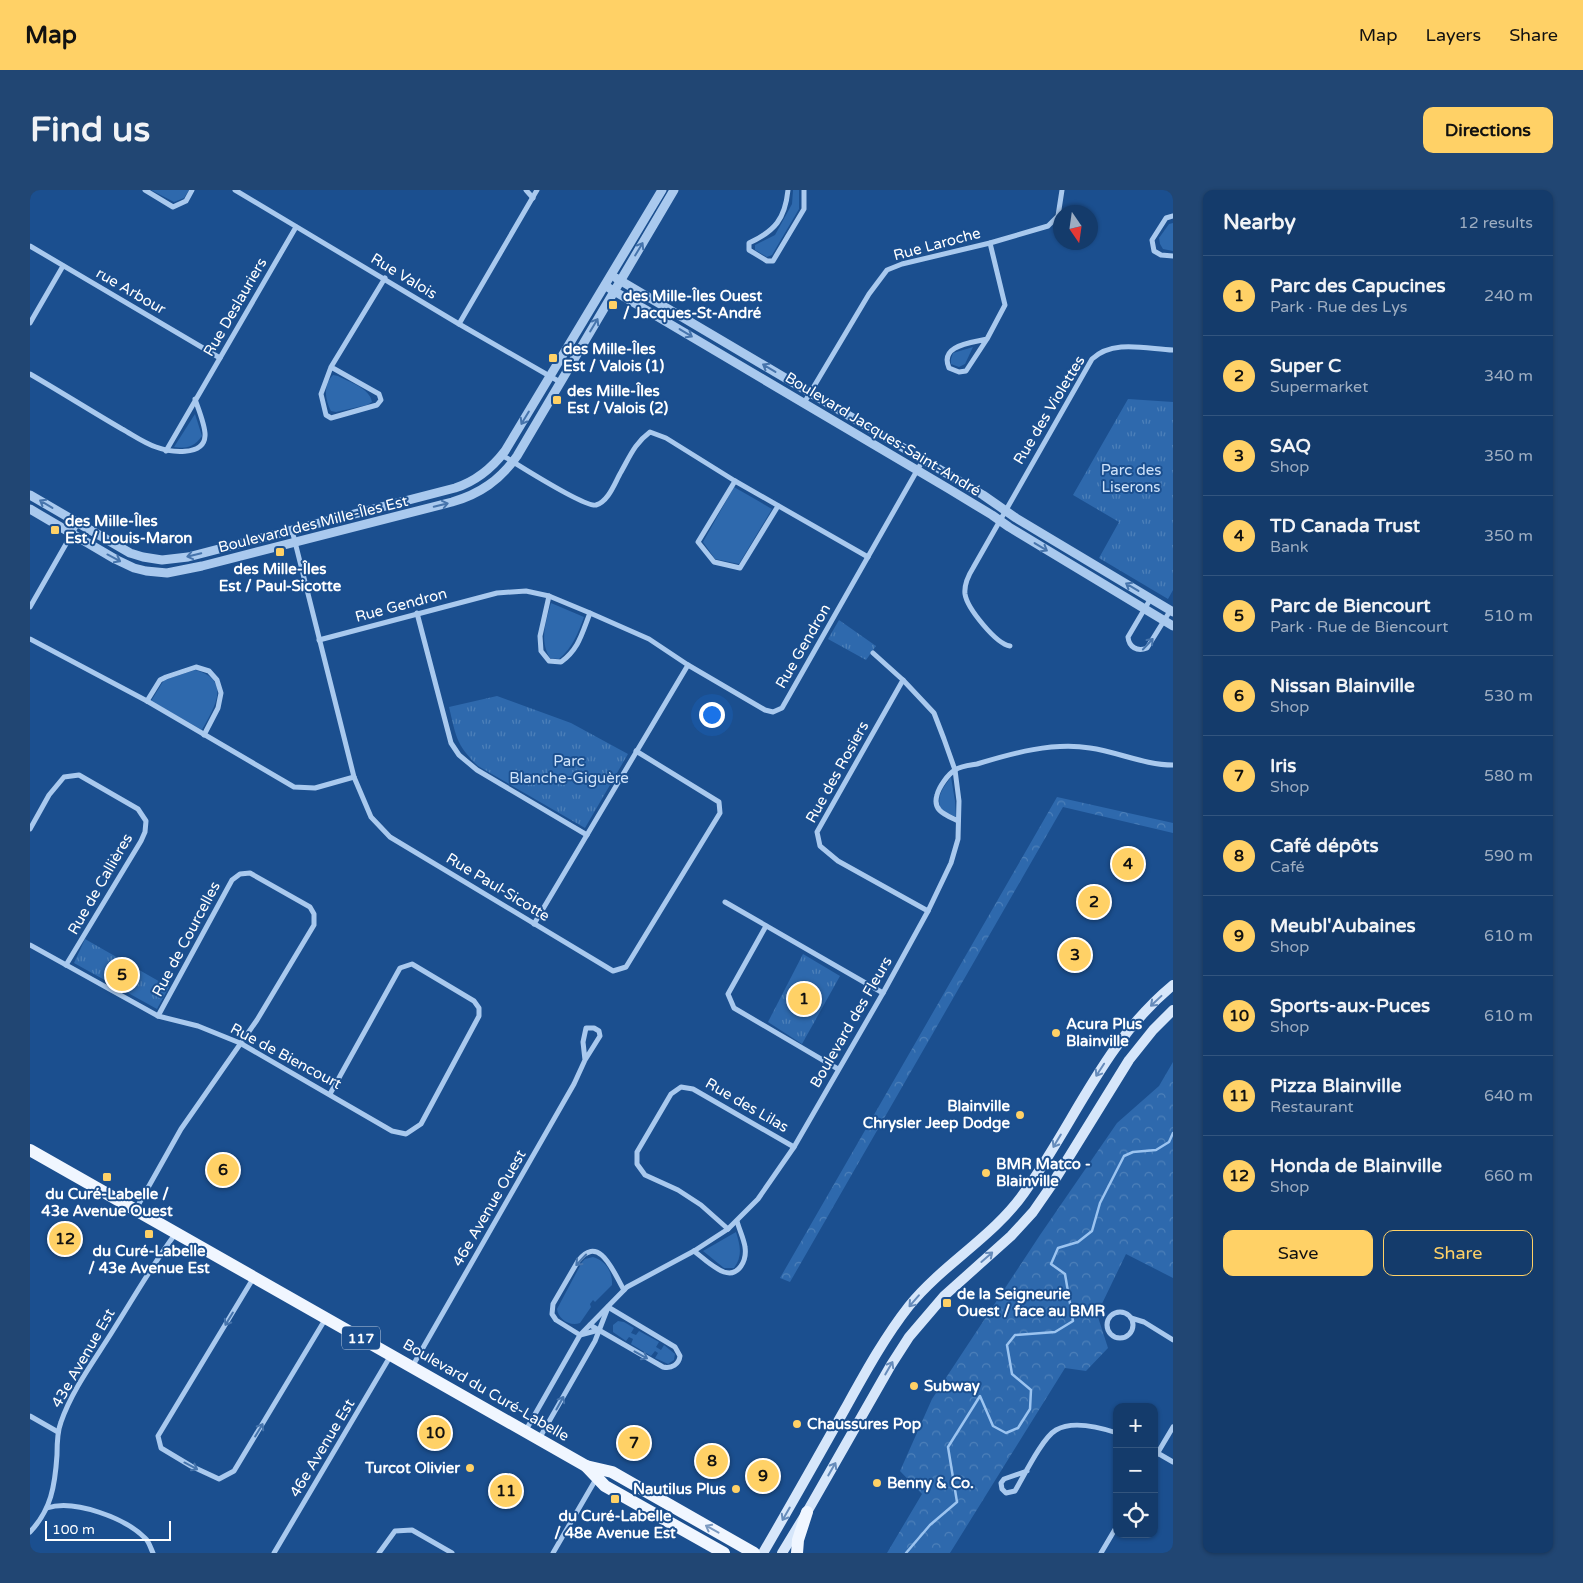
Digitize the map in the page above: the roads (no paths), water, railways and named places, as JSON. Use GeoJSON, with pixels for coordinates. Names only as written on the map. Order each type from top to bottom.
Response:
{"type":"FeatureCollection","features":[{"type":"Feature","properties":{"kind":"main road"},"geometry":{"type":"LineString","coordinates":[[763,1553],[882,1343],[910,1304],[944,1270],[997,1224],[1021,1198],[1039,1172],[1106,1061],[1140,1017],[1173,985]]}},
{"type":"Feature","properties":{"kind":"main road"},"geometry":{"type":"LineString","coordinates":[[782,1553],[808,1512],[898,1352],[924,1317],[957,1284],[1011,1236],[1033,1212],[1052,1186],[1116,1079],[1154,1030],[1173,1010]]}},
{"type":"Feature","properties":{"kind":"main road"},"geometry":{"type":"LineString","coordinates":[[1140,1017],[1154,1030]]}},
{"type":"Feature","properties":{"kind":"main road"},"geometry":{"type":"LineString","coordinates":[[1071,1118],[1087,1127]]}},
{"type":"Feature","properties":{"kind":"main road","name":"Boulevard du Curé-Labelle"},"geometry":{"type":"LineString","coordinates":[[30,1150],[586,1466],[599,1474],[605,1486],[724,1553]]}},
{"type":"Feature","properties":{"kind":"main road"},"geometry":{"type":"LineString","coordinates":[[944,1270],[957,1284]]}},
{"type":"Feature","properties":{"kind":"main road","name":"Boulevard du Curé-Labelle"},"geometry":{"type":"LineString","coordinates":[[599,1474],[612,1472],[754,1553]]}},
{"type":"Feature","properties":{"kind":"main road"},"geometry":{"type":"LineString","coordinates":[[798,1553],[798,1540],[808,1512]]}},
{"type":"Feature","properties":{"kind":"street"},"geometry":{"type":"LineString","coordinates":[[145,190],[173,207],[186,201],[192,190]]}},
{"type":"Feature","properties":{"kind":"street","name":"Rue Valois"},"geometry":{"type":"LineString","coordinates":[[235,190],[560,382]]}},
{"type":"Feature","properties":{"kind":"street"},"geometry":{"type":"LineString","coordinates":[[526,190],[533,198]]}},
{"type":"Feature","properties":{"kind":"street"},"geometry":{"type":"LineString","coordinates":[[459,324],[537,190]]}},
{"type":"Feature","properties":{"kind":"street","name":"Boulevard des Mille-Îles Est"},"geometry":{"type":"LineString","coordinates":[[30,494],[130,553],[162,560],[188,557],[456,488],[481,476],[502,454],[662,190]]}},
{"type":"Feature","properties":{"kind":"street","name":"Boulevard des Mille-Îles Est"},"geometry":{"type":"LineString","coordinates":[[30,509],[129,566],[146,571],[160,572],[192,568],[465,498],[477,493],[494,482],[513,462],[674,190]]}},
{"type":"Feature","properties":{"kind":"street"},"geometry":{"type":"LineString","coordinates":[[788,190],[786,207],[775,227],[766,236],[749,243],[749,250],[767,261],[774,261],[804,209],[804,190]]}},
{"type":"Feature","properties":{"kind":"street","name":"Rue Laroche"},"geometry":{"type":"LineString","coordinates":[[804,403],[869,294],[886,270],[902,264],[990,243],[1048,226],[1058,216],[1062,190]]}},
{"type":"Feature","properties":{"kind":"street"},"geometry":{"type":"LineString","coordinates":[[1173,216],[1166,218],[1152,240],[1154,251],[1161,255],[1173,256]]}},
{"type":"Feature","properties":{"kind":"street","name":"Rue Deslauriers"},"geometry":{"type":"LineString","coordinates":[[166,450],[296,227]]}},
{"type":"Feature","properties":{"kind":"street"},"geometry":{"type":"LineString","coordinates":[[987,339],[949,351],[946,362],[949,368],[959,372],[966,371],[987,339],[1005,305],[990,243]]}},
{"type":"Feature","properties":{"kind":"street","name":"rue Arbour"},"geometry":{"type":"LineString","coordinates":[[30,246],[220,358]]}},
{"type":"Feature","properties":{"kind":"street"},"geometry":{"type":"LineString","coordinates":[[30,323],[63,266]]}},
{"type":"Feature","properties":{"kind":"street","name":"Boulevard Jacques-Saint-André"},"geometry":{"type":"LineString","coordinates":[[612,275],[923,460],[1006,510],[1151,598],[1172,611],[1147,648],[1142,650],[1133,648],[1128,637],[1151,598]]}},
{"type":"Feature","properties":{"kind":"street"},"geometry":{"type":"LineString","coordinates":[[332,367],[379,394],[381,400],[377,405],[331,418],[326,415],[320,394],[332,367],[385,278]]}},
{"type":"Feature","properties":{"kind":"street","name":"Boulevard Jacques-Saint-André"},"geometry":{"type":"LineString","coordinates":[[605,285],[917,470],[1173,626]]}},
{"type":"Feature","properties":{"kind":"street","name":"Rue des Violettes"},"geometry":{"type":"LineString","coordinates":[[1010,646],[998,640],[988,630],[969,604],[965,590],[967,580],[973,568],[1087,367],[1099,353],[1115,347],[1173,350]]}},
{"type":"Feature","properties":{"kind":"street"},"geometry":{"type":"LineString","coordinates":[[30,374],[154,447],[166,450],[183,452],[199,447],[203,442],[206,436],[195,399]]}},
{"type":"Feature","properties":{"kind":"street"},"geometry":{"type":"LineString","coordinates":[[502,454],[565,492],[590,505],[596,505],[606,498],[639,440],[650,432],[666,438],[735,481],[868,557]]}},
{"type":"Feature","properties":{"kind":"street","name":"Rue Gendron"},"geometry":{"type":"LineString","coordinates":[[319,640],[417,613],[497,594],[526,591],[549,596],[649,639],[765,710],[773,712],[782,708],[923,460]]}},
{"type":"Feature","properties":{"kind":"street"},"geometry":{"type":"LineString","coordinates":[[735,481],[698,542],[714,562],[740,568],[778,506]]}},
{"type":"Feature","properties":{"kind":"street"},"geometry":{"type":"LineString","coordinates":[[30,606],[78,523]]}},
{"type":"Feature","properties":{"kind":"street","name":"Rue Paul-Sicotte"},"geometry":{"type":"LineString","coordinates":[[292,530],[354,777],[372,817],[390,837],[613,971],[626,967],[720,813],[719,802],[636,751]]}},
{"type":"Feature","properties":{"kind":"street"},"geometry":{"type":"LineString","coordinates":[[549,596],[540,636],[541,651],[549,661],[560,662],[571,655],[578,644],[590,613]]}},
{"type":"Feature","properties":{"kind":"street"},"geometry":{"type":"LineString","coordinates":[[417,613],[451,743],[459,755],[477,770],[587,835]]}},
{"type":"Feature","properties":{"kind":"street"},"geometry":{"type":"LineString","coordinates":[[30,639],[147,701],[294,787],[315,788],[354,777]]}},
{"type":"Feature","properties":{"kind":"street","name":"Boulevard des Fleurs"},"geometry":{"type":"LineString","coordinates":[[525,1432],[580,1334],[624,1290],[694,1251],[728,1229],[758,1199],[794,1147],[883,993],[952,863],[958,839],[959,801],[955,770],[934,713],[903,680],[873,653]]}},
{"type":"Feature","properties":{"kind":"street"},"geometry":{"type":"LineString","coordinates":[[534,924],[688,664]]}},
{"type":"Feature","properties":{"kind":"street"},"geometry":{"type":"LineString","coordinates":[[147,701],[160,680],[166,677],[196,667],[209,671],[217,680],[221,693],[218,708],[204,735]]}},
{"type":"Feature","properties":{"kind":"street","name":"Rue des Rosiers"},"geometry":{"type":"LineString","coordinates":[[903,680],[817,832],[820,846],[838,861],[928,911]]}},
{"type":"Feature","properties":{"kind":"street"},"geometry":{"type":"LineString","coordinates":[[958,821],[940,812],[936,805],[937,795],[941,786],[955,770],[1044,748],[1068,746],[1090,748],[1160,765],[1173,765]]}},
{"type":"Feature","properties":{"kind":"street","name":"Rue de Callières"},"geometry":{"type":"LineString","coordinates":[[30,829],[49,795],[64,777],[79,775],[138,809],[146,821],[145,832],[141,841],[66,965]]}},
{"type":"Feature","properties":{"kind":"street","name":"Rue de Courcelles"},"geometry":{"type":"LineString","coordinates":[[158,1016],[232,880],[240,874],[250,873],[310,907],[314,914],[314,925],[257,1020],[240,1042]]}},
{"type":"Feature","properties":{"kind":"street"},"geometry":{"type":"LineString","coordinates":[[725,902],[883,993]]}},
{"type":"Feature","properties":{"kind":"street"},"geometry":{"type":"LineString","coordinates":[[766,926],[728,994],[730,1001],[734,1008],[838,1068]]}},
{"type":"Feature","properties":{"kind":"street","name":"Rue de Biencourt"},"geometry":{"type":"LineString","coordinates":[[30,945],[158,1016],[198,1026],[240,1042],[392,1131],[406,1134],[421,1124],[479,1016],[478,1008],[474,1001],[412,964],[400,968],[330,1094]]}},
{"type":"Feature","properties":{"kind":"street","name":"46e Avenue Ouest"},"geometry":{"type":"LineString","coordinates":[[412,1367],[570,1093],[584,1060],[600,1036],[599,1031],[594,1028],[586,1028],[584,1034],[584,1060]]}},
{"type":"Feature","properties":{"kind":"street"},"geometry":{"type":"LineString","coordinates":[[136,1210],[181,1130],[240,1042]]}},
{"type":"Feature","properties":{"kind":"street","name":"Rue des Lilas"},"geometry":{"type":"LineString","coordinates":[[728,1229],[701,1205],[678,1190],[646,1175],[637,1164],[637,1152],[671,1094],[681,1087],[693,1089],[794,1147]]}},
{"type":"Feature","properties":{"kind":"street"},"geometry":{"type":"LineString","coordinates":[[694,1251],[723,1272],[732,1273],[738,1271],[744,1262],[746,1248],[737,1221]]}},
{"type":"Feature","properties":{"kind":"street","name":"43e Avenue Est"},"geometry":{"type":"LineString","coordinates":[[30,1532],[44,1515],[47,1508],[53,1488],[58,1432],[76,1389],[152,1267],[176,1233]]}},
{"type":"Feature","properties":{"kind":"street"},"geometry":{"type":"LineString","coordinates":[[599,1330],[580,1334],[556,1320],[552,1311],[554,1304],[580,1258],[592,1252],[602,1256],[613,1268],[624,1290]]}},
{"type":"Feature","properties":{"kind":"street"},"geometry":{"type":"LineString","coordinates":[[254,1277],[158,1436],[161,1448],[191,1466],[219,1479],[234,1472],[326,1318]]}},
{"type":"Feature","properties":{"kind":"street"},"geometry":{"type":"LineString","coordinates":[[590,1325],[663,1367],[673,1366],[680,1359],[679,1352],[675,1347],[608,1307]]}},
{"type":"Feature","properties":{"kind":"street","name":"Boulevard des Fleurs"},"geometry":{"type":"LineString","coordinates":[[539,1440],[595,1341],[608,1307]]}},
{"type":"Feature","properties":{"kind":"street"},"geometry":{"type":"LineString","coordinates":[[1131,1318],[1133,1327],[1129,1335],[1121,1338],[1112,1336],[1107,1324],[1108,1319],[1115,1313],[1124,1312],[1131,1318],[1144,1322],[1173,1340]]}},
{"type":"Feature","properties":{"kind":"street","name":"46e Avenue Est"},"geometry":{"type":"LineString","coordinates":[[274,1553],[391,1355]]}},
{"type":"Feature","properties":{"kind":"street"},"geometry":{"type":"LineString","coordinates":[[30,1416],[58,1432]]}},
{"type":"Feature","properties":{"kind":"street"},"geometry":{"type":"LineString","coordinates":[[1027,1471],[1004,1479],[1001,1483],[1002,1489],[1006,1493],[1015,1491],[1027,1471],[1048,1436],[1057,1430],[1069,1426],[1101,1428],[1113,1432]]}},
{"type":"Feature","properties":{"kind":"street"},"geometry":{"type":"LineString","coordinates":[[1158,1449],[1173,1427]]}},
{"type":"Feature","properties":{"kind":"street"},"geometry":{"type":"LineString","coordinates":[[1158,1453],[1173,1462]]}},
{"type":"Feature","properties":{"kind":"street"},"geometry":{"type":"LineString","coordinates":[[553,1553],[599,1474]]}},
{"type":"Feature","properties":{"kind":"street"},"geometry":{"type":"LineString","coordinates":[[47,1508],[57,1505],[97,1510],[122,1522],[147,1540],[153,1553]]}},
{"type":"Feature","properties":{"kind":"street"},"geometry":{"type":"LineString","coordinates":[[380,1553],[395,1531],[412,1530],[452,1553]]}},
{"type":"Feature","properties":{"kind":"street"},"geometry":{"type":"LineString","coordinates":[[1102,1553],[1113,1533]]}},
{"type":"Feature","properties":{"kind":"waterway"},"geometry":{"type":"LineString","coordinates":[[906,1553],[930,1525],[957,1502],[948,1447],[980,1396],[993,1426],[1006,1433],[1018,1428],[1030,1409],[1031,1390],[1012,1374],[1007,1345],[1015,1335],[1055,1332],[1073,1321],[1065,1274],[1051,1264],[1058,1248],[1078,1242],[1092,1231],[1100,1203],[1124,1156],[1133,1152],[1156,1150],[1169,1142],[1173,1133]]}},
{"type":"Feature","properties":{"kind":"place","name":"des Mille-Îles Ouest / Jacques-St-André"},"geometry":{"type":"Point","coordinates":[613,305]}},
{"type":"Feature","properties":{"kind":"place","name":"des Mille-Îles Est / Valois (1)"},"geometry":{"type":"Point","coordinates":[553,358]}},
{"type":"Feature","properties":{"kind":"place","name":"des Mille-Îles Est / Valois (2)"},"geometry":{"type":"Point","coordinates":[557,400]}},
{"type":"Feature","properties":{"kind":"place","name":"des Mille-Îles Est / Louis-Maron"},"geometry":{"type":"Point","coordinates":[55,530]}},
{"type":"Feature","properties":{"kind":"place","name":"des Mille-Îles Est / Paul-Sicotte"},"geometry":{"type":"Point","coordinates":[280,552]}},
{"type":"Feature","properties":{"kind":"place","name":"TD Canada Trust"},"geometry":{"type":"Point","coordinates":[1128,864]}},
{"type":"Feature","properties":{"kind":"place","name":"Super C"},"geometry":{"type":"Point","coordinates":[1094,902]}},
{"type":"Feature","properties":{"kind":"place","name":"SAQ"},"geometry":{"type":"Point","coordinates":[1075,955]}},
{"type":"Feature","properties":{"kind":"place","name":"Parc de Biencourt"},"geometry":{"type":"Point","coordinates":[122,975]}},
{"type":"Feature","properties":{"kind":"place","name":"Parc des Capucines"},"geometry":{"type":"Point","coordinates":[804,999]}},
{"type":"Feature","properties":{"kind":"place","name":"Acura Plus Blainville"},"geometry":{"type":"Point","coordinates":[1056,1033]}},
{"type":"Feature","properties":{"kind":"place","name":"Blainville Chrysler Jeep Dodge"},"geometry":{"type":"Point","coordinates":[1020,1115]}},
{"type":"Feature","properties":{"kind":"place","name":"Nissan Blainville"},"geometry":{"type":"Point","coordinates":[223,1170]}},
{"type":"Feature","properties":{"kind":"place","name":"BMR Matco - Blainville"},"geometry":{"type":"Point","coordinates":[986,1173]}},
{"type":"Feature","properties":{"kind":"place","name":"du Curé-Labelle / 43e Avenue Ouest"},"geometry":{"type":"Point","coordinates":[107,1177]}},
{"type":"Feature","properties":{"kind":"place","name":"du Curé-Labelle / 43e Avenue Est"},"geometry":{"type":"Point","coordinates":[149,1234]}},
{"type":"Feature","properties":{"kind":"place","name":"Honda de Blainville"},"geometry":{"type":"Point","coordinates":[65,1239]}},
{"type":"Feature","properties":{"kind":"place","name":"de la Seigneurie Ouest / face au BMR"},"geometry":{"type":"Point","coordinates":[947,1303]}},
{"type":"Feature","properties":{"kind":"place","name":"Subway"},"geometry":{"type":"Point","coordinates":[914,1386]}},
{"type":"Feature","properties":{"kind":"place","name":"Chaussures Pop"},"geometry":{"type":"Point","coordinates":[797,1424]}},
{"type":"Feature","properties":{"kind":"place","name":"Sports-aux-Puces"},"geometry":{"type":"Point","coordinates":[435,1433]}},
{"type":"Feature","properties":{"kind":"place","name":"Iris"},"geometry":{"type":"Point","coordinates":[634,1443]}},
{"type":"Feature","properties":{"kind":"place","name":"Café dépôts"},"geometry":{"type":"Point","coordinates":[712,1461]}},
{"type":"Feature","properties":{"kind":"place","name":"Turcot Olivier"},"geometry":{"type":"Point","coordinates":[470,1468]}},
{"type":"Feature","properties":{"kind":"place","name":"Meubl'Aubaines"},"geometry":{"type":"Point","coordinates":[763,1476]}},
{"type":"Feature","properties":{"kind":"place","name":"Benny & Co."},"geometry":{"type":"Point","coordinates":[877,1483]}},
{"type":"Feature","properties":{"kind":"place","name":"Nautilus Plus"},"geometry":{"type":"Point","coordinates":[736,1489]}},
{"type":"Feature","properties":{"kind":"place","name":"Pizza Blainville"},"geometry":{"type":"Point","coordinates":[506,1491]}},
{"type":"Feature","properties":{"kind":"place","name":"du Curé-Labelle / 48e Avenue Est"},"geometry":{"type":"Point","coordinates":[615,1499]}},
{"type":"Feature","properties":{"kind":"park label","name":"Parc des Liserons"},"geometry":{"type":"Point","coordinates":[1131,478]}},
{"type":"Feature","properties":{"kind":"park label","name":"Parc Blanche-Giguère"},"geometry":{"type":"Point","coordinates":[569,770]}}]}
